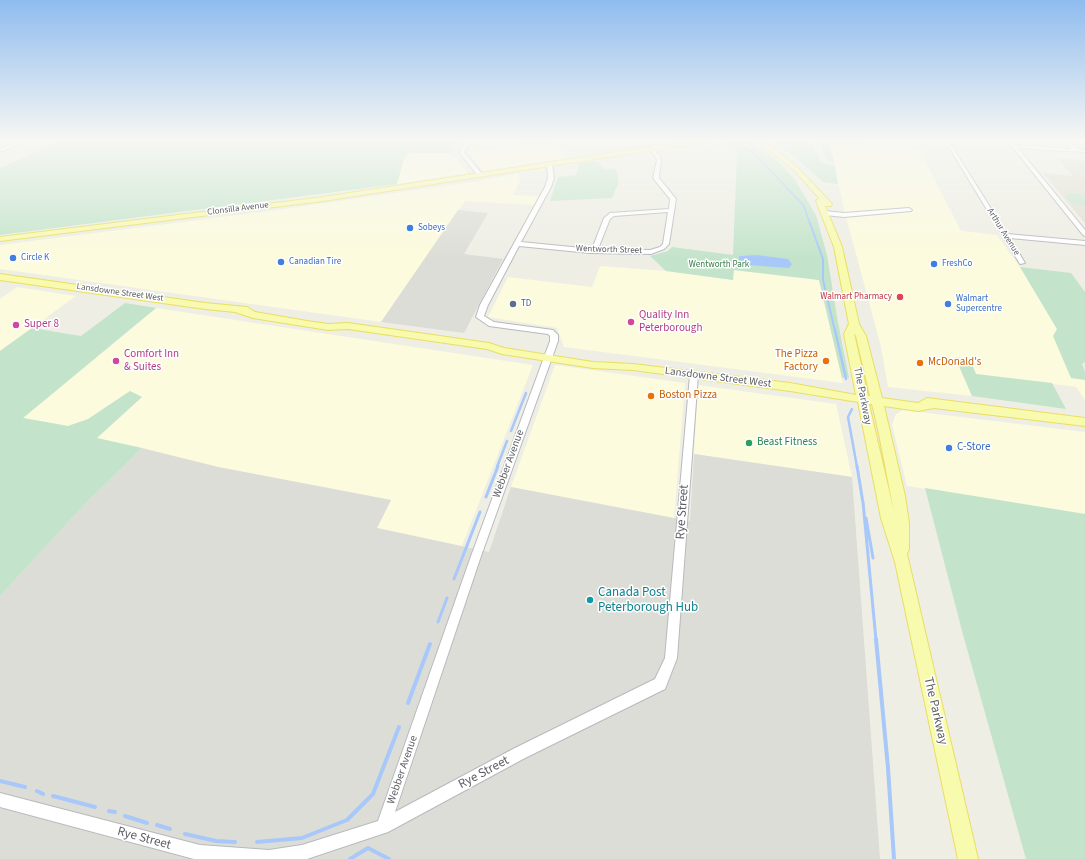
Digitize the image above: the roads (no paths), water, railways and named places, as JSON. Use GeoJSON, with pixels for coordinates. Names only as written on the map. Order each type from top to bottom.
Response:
{"type":"FeatureCollection","features":[{"type":"Feature","properties":{"kind":"main road","name":"Clonsilla Avenue"},"geometry":{"type":"LineString","coordinates":[[0,239],[323,199],[453,179]]}},
{"type":"Feature","properties":{"kind":"main road","name":"The Parkway"},"geometry":{"type":"LineString","coordinates":[[805,179],[827,203],[833,214],[840,235],[838,247]]}},
{"type":"Feature","properties":{"kind":"main road","name":"The Parkway"},"geometry":{"type":"LineString","coordinates":[[822,199],[820,201],[838,247],[854,324],[861,336],[888,518],[902,562],[968,859]]}},
{"type":"Feature","properties":{"kind":"main road","name":"Lansdowne Street West"},"geometry":{"type":"LineString","coordinates":[[0,277],[240,310],[252,315],[321,326],[339,328],[348,326],[489,346],[502,351],[549,355],[594,364],[633,367],[803,389],[825,394],[869,396],[918,407],[934,404],[1085,422]]}},
{"type":"Feature","properties":{"kind":"street","name":"Webber Avenue"},"geometry":{"type":"LineString","coordinates":[[383,827],[475,559],[549,355],[554,335],[550,332],[492,324],[480,317],[484,305],[552,179]]}},
{"type":"Feature","properties":{"kind":"street","name":"Wentworth Street"},"geometry":{"type":"LineString","coordinates":[[518,244],[595,250],[651,252],[662,248],[666,244],[673,199],[657,179]]}},
{"type":"Feature","properties":{"kind":"street","name":"Arthur Avenue"},"geometry":{"type":"LineString","coordinates":[[970,179],[1022,263]]}},
{"type":"Feature","properties":{"kind":"street"},"geometry":{"type":"LineString","coordinates":[[1041,179],[1085,234]]}},
{"type":"Feature","properties":{"kind":"street"},"geometry":{"type":"LineString","coordinates":[[595,250],[607,218],[612,214],[672,210]]}},
{"type":"Feature","properties":{"kind":"street"},"geometry":{"type":"LineString","coordinates":[[825,213],[844,215],[909,210]]}},
{"type":"Feature","properties":{"kind":"street"},"geometry":{"type":"LineString","coordinates":[[1006,236],[1085,243]]}},
{"type":"Feature","properties":{"kind":"street","name":"Rye Street"},"geometry":{"type":"LineString","coordinates":[[0,800],[200,853],[269,858],[302,853],[383,827],[520,753],[660,684],[671,658],[694,375]]}},
{"type":"Feature","properties":{"kind":"water"},"geometry":{"type":"Polygon","coordinates":[[[757,255],[788,259],[792,264],[789,268],[747,265],[739,262],[739,256],[757,255]]]}},
{"type":"Feature","properties":{"kind":"waterway"},"geometry":{"type":"LineString","coordinates":[[779,179],[804,206],[810,224]]}},
{"type":"Feature","properties":{"kind":"waterway"},"geometry":{"type":"LineString","coordinates":[[810,223],[823,259],[823,280],[835,331]]}},
{"type":"Feature","properties":{"kind":"waterway"},"geometry":{"type":"LineString","coordinates":[[835,330],[846,379]]}},
{"type":"Feature","properties":{"kind":"waterway"},"geometry":{"type":"LineString","coordinates":[[511,431],[526,393]]}},
{"type":"Feature","properties":{"kind":"waterway"},"geometry":{"type":"LineString","coordinates":[[852,409],[848,417],[857,467]]}},
{"type":"Feature","properties":{"kind":"waterway"},"geometry":{"type":"LineString","coordinates":[[497,467],[507,441]]}},
{"type":"Feature","properties":{"kind":"waterway"},"geometry":{"type":"LineString","coordinates":[[486,497],[498,466]]}},
{"type":"Feature","properties":{"kind":"waterway"},"geometry":{"type":"LineString","coordinates":[[857,466],[863,503]]}},
{"type":"Feature","properties":{"kind":"waterway"},"geometry":{"type":"LineString","coordinates":[[863,502],[876,640]]}},
{"type":"Feature","properties":{"kind":"waterway"},"geometry":{"type":"LineString","coordinates":[[454,579],[480,512]]}},
{"type":"Feature","properties":{"kind":"waterway"},"geometry":{"type":"LineString","coordinates":[[866,518],[873,558]]}},
{"type":"Feature","properties":{"kind":"waterway"},"geometry":{"type":"LineString","coordinates":[[438,622],[447,598]]}},
{"type":"Feature","properties":{"kind":"waterway"},"geometry":{"type":"LineString","coordinates":[[876,639],[888,768],[894,859]]}},
{"type":"Feature","properties":{"kind":"waterway"},"geometry":{"type":"LineString","coordinates":[[408,703],[430,644]]}},
{"type":"Feature","properties":{"kind":"waterway"},"geometry":{"type":"LineString","coordinates":[[257,842],[302,838],[347,820],[373,794],[399,727]]}},
{"type":"Feature","properties":{"kind":"waterway"},"geometry":{"type":"LineString","coordinates":[[0,781],[25,787]]}},
{"type":"Feature","properties":{"kind":"waterway"},"geometry":{"type":"LineString","coordinates":[[37,791],[43,794]]}},
{"type":"Feature","properties":{"kind":"waterway"},"geometry":{"type":"LineString","coordinates":[[53,796],[95,807]]}},
{"type":"Feature","properties":{"kind":"waterway"},"geometry":{"type":"LineString","coordinates":[[109,811],[115,812]]}},
{"type":"Feature","properties":{"kind":"waterway"},"geometry":{"type":"LineString","coordinates":[[125,816],[147,823]]}},
{"type":"Feature","properties":{"kind":"waterway"},"geometry":{"type":"LineString","coordinates":[[157,825],[170,829]]}},
{"type":"Feature","properties":{"kind":"waterway"},"geometry":{"type":"LineString","coordinates":[[185,834],[216,841],[235,842]]}},
{"type":"Feature","properties":{"kind":"waterway"},"geometry":{"type":"LineString","coordinates":[[350,859],[368,848],[389,859]]}},
{"type":"Feature","properties":{"kind":"place","name":"Sobeys"},"geometry":{"type":"Point","coordinates":[410,228]}},
{"type":"Feature","properties":{"kind":"place","name":"Circle K"},"geometry":{"type":"Point","coordinates":[13,258]}},
{"type":"Feature","properties":{"kind":"place","name":"Canadian Tire"},"geometry":{"type":"Point","coordinates":[281,262]}},
{"type":"Feature","properties":{"kind":"place","name":"FreshCo"},"geometry":{"type":"Point","coordinates":[934,264]}},
{"type":"Feature","properties":{"kind":"place","name":"Walmart Pharmacy"},"geometry":{"type":"Point","coordinates":[900,297]}},
{"type":"Feature","properties":{"kind":"place","name":"TD"},"geometry":{"type":"Point","coordinates":[513,304]}},
{"type":"Feature","properties":{"kind":"place","name":"Walmart Supercentre"},"geometry":{"type":"Point","coordinates":[948,304]}},
{"type":"Feature","properties":{"kind":"place","name":"Quality Inn Peterborough"},"geometry":{"type":"Point","coordinates":[631,322]}},
{"type":"Feature","properties":{"kind":"place","name":"Super 8"},"geometry":{"type":"Point","coordinates":[16,325]}},
{"type":"Feature","properties":{"kind":"place","name":"Comfort Inn & Suites"},"geometry":{"type":"Point","coordinates":[116,361]}},
{"type":"Feature","properties":{"kind":"place","name":"The Pizza Factory"},"geometry":{"type":"Point","coordinates":[826,361]}},
{"type":"Feature","properties":{"kind":"place","name":"McDonald's"},"geometry":{"type":"Point","coordinates":[920,363]}},
{"type":"Feature","properties":{"kind":"place","name":"Boston Pizza"},"geometry":{"type":"Point","coordinates":[651,396]}},
{"type":"Feature","properties":{"kind":"place","name":"Beast Fitness"},"geometry":{"type":"Point","coordinates":[749,443]}},
{"type":"Feature","properties":{"kind":"place","name":"C-Store"},"geometry":{"type":"Point","coordinates":[949,448]}},
{"type":"Feature","properties":{"kind":"place","name":"Canada Post Peterborough Hub"},"geometry":{"type":"Point","coordinates":[590,600]}},
{"type":"Feature","properties":{"kind":"park label","name":"Wentworth Park"},"geometry":{"type":"Point","coordinates":[719,265]}}]}
